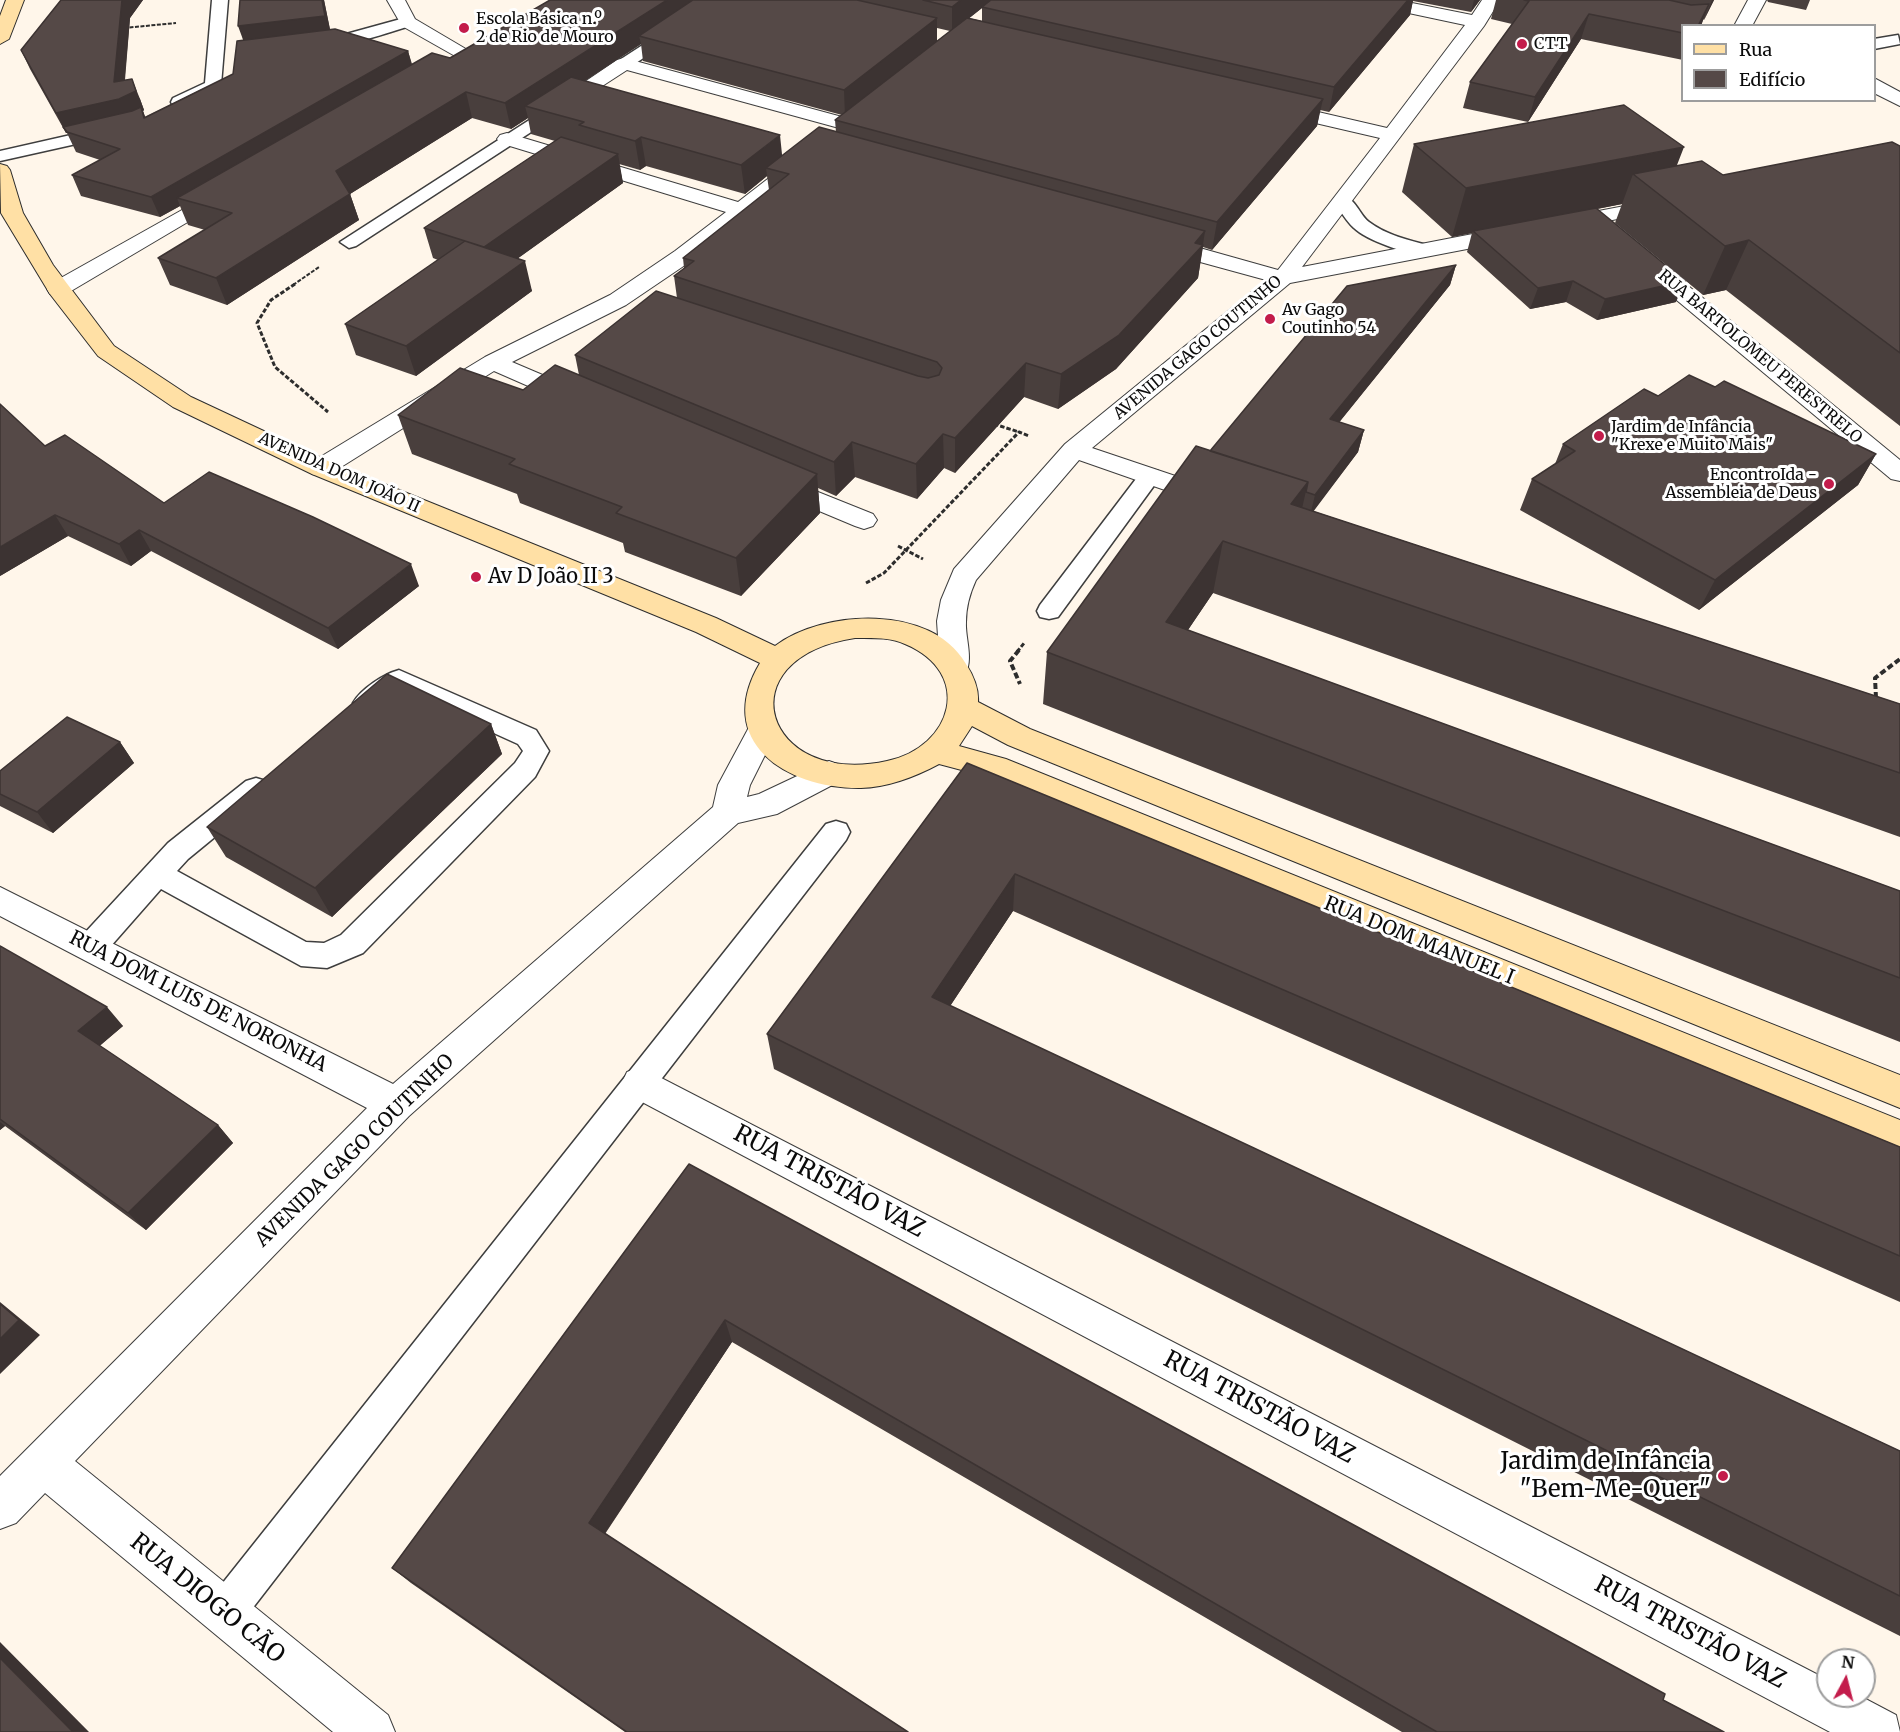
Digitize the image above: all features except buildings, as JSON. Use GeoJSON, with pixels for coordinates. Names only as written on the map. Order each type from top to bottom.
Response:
{"type":"FeatureCollection","features":[{"type":"Feature","properties":{"kind":"street"},"geometry":{"type":"LineString","coordinates":[[0,39],[15,0]]}},
{"type":"Feature","properties":{"kind":"street"},"geometry":{"type":"LineString","coordinates":[[396,0],[408,22],[462,52]]}},
{"type":"Feature","properties":{"kind":"street"},"geometry":{"type":"LineString","coordinates":[[1371,0],[1478,22]]}},
{"type":"Feature","properties":{"kind":"street","name":"AVENIDA GAGO COUTINHO"},"geometry":{"type":"LineString","coordinates":[[955,667],[949,626],[953,599],[964,576],[1074,450],[1283,278],[1478,22],[1491,0]]}},
{"type":"Feature","properties":{"kind":"street"},"geometry":{"type":"LineString","coordinates":[[1744,24],[1757,0]]}},
{"type":"Feature","properties":{"kind":"street"},"geometry":{"type":"LineString","coordinates":[[444,63],[482,41]]}},
{"type":"Feature","properties":{"kind":"street"},"geometry":{"type":"LineString","coordinates":[[574,96],[624,64],[850,125]]}},
{"type":"Feature","properties":{"kind":"street"},"geometry":{"type":"LineString","coordinates":[[1876,85],[1900,100]]}},
{"type":"Feature","properties":{"kind":"street"},"geometry":{"type":"LineString","coordinates":[[574,96],[608,106]]}},
{"type":"Feature","properties":{"kind":"street"},"geometry":{"type":"LineString","coordinates":[[1255,103],[1393,135]]}},
{"type":"Feature","properties":{"kind":"street"},"geometry":{"type":"LineString","coordinates":[[321,468],[493,362],[629,304],[740,209],[868,110]]}},
{"type":"Feature","properties":{"kind":"street"},"geometry":{"type":"LineString","coordinates":[[507,139],[740,209]]}},
{"type":"Feature","properties":{"kind":"street"},"geometry":{"type":"LineString","coordinates":[[781,155],[818,150]]}},
{"type":"Feature","properties":{"kind":"street","name":"AVENIDA DOM JOÃO II"},"geometry":{"type":"LineString","coordinates":[[0,170],[12,213],[58,289],[106,351],[182,402],[321,468],[706,625],[777,659]]}},
{"type":"Feature","properties":{"kind":"street"},"geometry":{"type":"LineString","coordinates":[[58,289],[245,180]]}},
{"type":"Feature","properties":{"kind":"street"},"geometry":{"type":"LineString","coordinates":[[1140,239],[1283,278],[1542,228],[1611,234],[1684,200]]}},
{"type":"Feature","properties":{"kind":"street","name":"RUA BARTOLOMEU PERESTRELO"},"geometry":{"type":"LineString","coordinates":[[1611,234],[1900,473]]}},
{"type":"Feature","properties":{"kind":"street"},"geometry":{"type":"LineString","coordinates":[[493,362],[602,408]]}},
{"type":"Feature","properties":{"kind":"street"},"geometry":{"type":"LineString","coordinates":[[1074,450],[1232,504]]}},
{"type":"Feature","properties":{"kind":"street"},"geometry":{"type":"LineString","coordinates":[[755,474],[864,520]]}},
{"type":"Feature","properties":{"kind":"street"},"geometry":{"type":"LineString","coordinates":[[855,628],[887,629],[915,636],[937,647],[955,667],[964,688],[964,710],[957,731],[936,752],[908,768],[874,776],[829,773],[805,768],[780,752],[762,731],[756,707],[760,683],[777,659],[796,645],[824,633],[855,628]]}},
{"type":"Feature","properties":{"kind":"street","name":"RUA DOM MANUEL I"},"geometry":{"type":"LineString","coordinates":[[964,710],[1019,736],[1900,1092]]}},
{"type":"Feature","properties":{"kind":"street"},"geometry":{"type":"LineString","coordinates":[[728,813],[734,785],[762,731]]}},
{"type":"Feature","properties":{"kind":"street","name":"RUA DOM MANUEL I"},"geometry":{"type":"LineString","coordinates":[[936,752],[995,767],[1900,1137]]}},
{"type":"Feature","properties":{"kind":"street","name":"AVENIDA GAGO COUTINHO"},"geometry":{"type":"LineString","coordinates":[[0,1507],[396,1104],[728,813],[766,805],[829,773]]}},
{"type":"Feature","properties":{"kind":"street","name":"RUA DOM LUIS DE NORONHA"},"geometry":{"type":"LineString","coordinates":[[0,900],[396,1104]]}},
{"type":"Feature","properties":{"kind":"street","name":"RUA TRISTÃO VAZ"},"geometry":{"type":"LineString","coordinates":[[640,1083],[1879,1732]]}},
{"type":"Feature","properties":{"kind":"street","name":"RUA DIOGO CÃO"},"geometry":{"type":"LineString","coordinates":[[44,1464],[371,1732]]}},
{"type":"Feature","properties":{"kind":"lane"},"geometry":{"type":"LineString","coordinates":[[164,110],[213,85],[223,56],[216,20],[220,0]]}},
{"type":"Feature","properties":{"kind":"lane"},"geometry":{"type":"LineString","coordinates":[[624,64],[722,0]]}},
{"type":"Feature","properties":{"kind":"lane"},"geometry":{"type":"LineString","coordinates":[[307,45],[340,41],[408,22]]}},
{"type":"Feature","properties":{"kind":"lane"},"geometry":{"type":"LineString","coordinates":[[1876,44],[1898,40]]}},
{"type":"Feature","properties":{"kind":"lane"},"geometry":{"type":"LineString","coordinates":[[349,242],[574,96]]}},
{"type":"Feature","properties":{"kind":"lane"},"geometry":{"type":"LineString","coordinates":[[0,156],[123,128]]}},
{"type":"Feature","properties":{"kind":"lane"},"geometry":{"type":"LineString","coordinates":[[1343,201],[1361,225],[1384,238],[1423,250]]}},
{"type":"Feature","properties":{"kind":"lane"},"geometry":{"type":"LineString","coordinates":[[1049,611],[1149,476]]}},
{"type":"Feature","properties":{"kind":"lane"},"geometry":{"type":"LineString","coordinates":[[158,874],[301,954],[327,956],[352,944],[525,770],[536,751],[533,743],[527,737],[399,679],[343,722]]}},
{"type":"Feature","properties":{"kind":"lane"},"geometry":{"type":"LineString","coordinates":[[92,946],[200,832],[278,772]]}},
{"type":"Feature","properties":{"kind":"lane"},"geometry":{"type":"LineString","coordinates":[[224,1613],[836,832]]}},
{"type":"Feature","properties":{"kind":"path"},"geometry":{"type":"LineString","coordinates":[[120,28],[216,20]]}},
{"type":"Feature","properties":{"kind":"path"},"geometry":{"type":"LineString","coordinates":[[331,414],[295,387],[275,367],[256,323],[271,300],[344,250],[349,242]]}},
{"type":"Feature","properties":{"kind":"path"},"geometry":{"type":"LineString","coordinates":[[984,421],[1019,432]]}},
{"type":"Feature","properties":{"kind":"path"},"geometry":{"type":"LineString","coordinates":[[1876,705],[1875,678],[1900,658]]}},
{"type":"Feature","properties":{"kind":"place","name":"Escola Básica n.º 2 de Rio de Mouro"},"geometry":{"type":"Point","coordinates":[464,28]}},
{"type":"Feature","properties":{"kind":"place","name":"CTT"},"geometry":{"type":"Point","coordinates":[1522,44]}},
{"type":"Feature","properties":{"kind":"place","name":"Av Gago Coutinho 54"},"geometry":{"type":"Point","coordinates":[1270,319]}},
{"type":"Feature","properties":{"kind":"place","name":"Jardim de Infância \"Krexe e Muito Mais\""},"geometry":{"type":"Point","coordinates":[1599,436]}},
{"type":"Feature","properties":{"kind":"place","name":"EncontroIda - Assembleia de Deus"},"geometry":{"type":"Point","coordinates":[1829,484]}},
{"type":"Feature","properties":{"kind":"place","name":"Av D João II 3"},"geometry":{"type":"Point","coordinates":[476,577]}},
{"type":"Feature","properties":{"kind":"place","name":"Jardim de Infância \"Bem-Me-Quer\""},"geometry":{"type":"Point","coordinates":[1723,1476]}}]}
